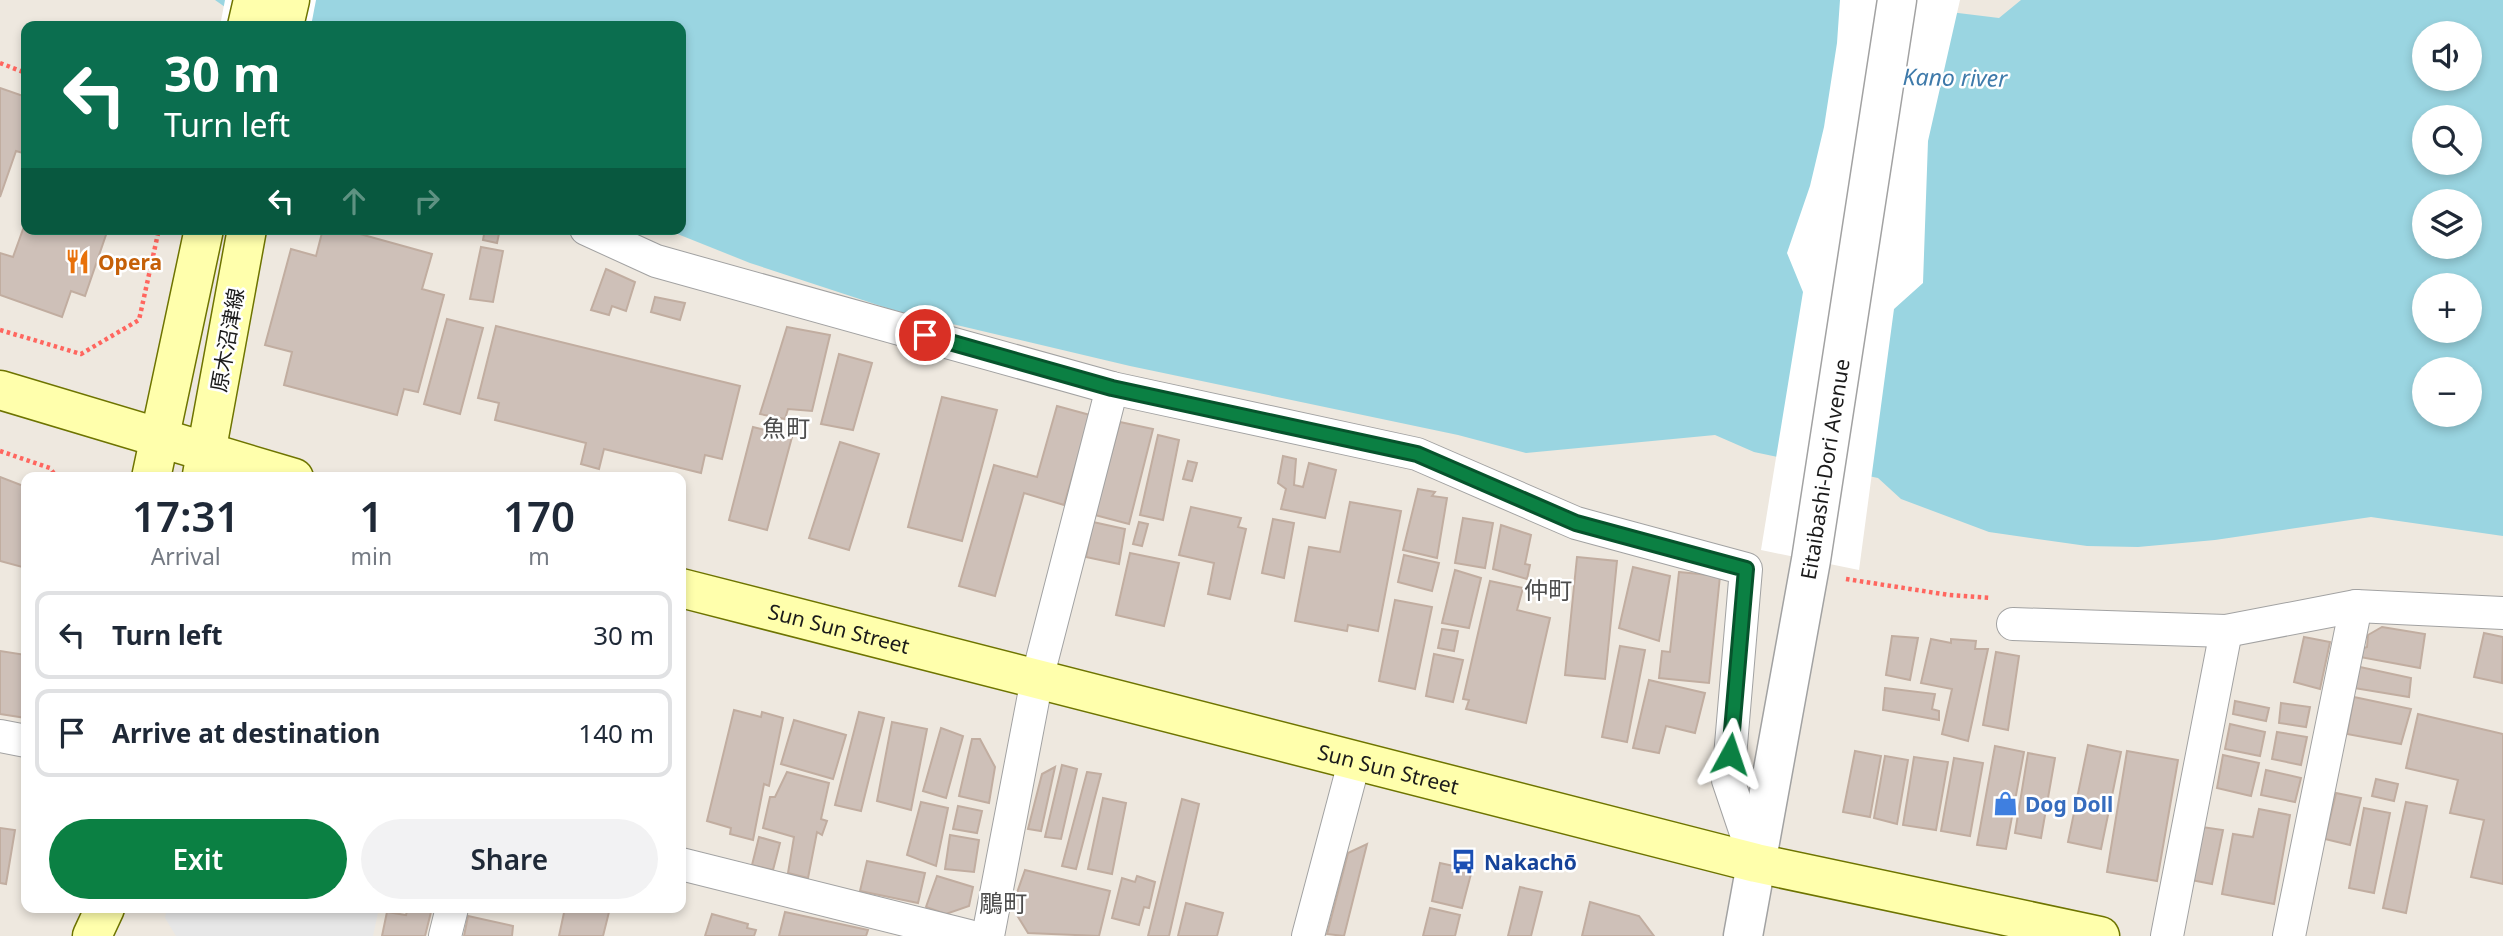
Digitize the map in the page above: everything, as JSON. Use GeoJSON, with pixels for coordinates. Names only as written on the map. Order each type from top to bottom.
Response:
{"type":"FeatureCollection","features":[{"type":"Feature","properties":{"kind":"main road"},"geometry":{"type":"LineString","coordinates":[[248,21],[253,0]]}},
{"type":"Feature","properties":{"kind":"main road"},"geometry":{"type":"LineString","coordinates":[[285,21],[290,0]]}},
{"type":"Feature","properties":{"kind":"main road","name":"原木沼津線"},"geometry":{"type":"LineString","coordinates":[[152,472],[203,235]]}},
{"type":"Feature","properties":{"kind":"main road","name":"原木沼津線"},"geometry":{"type":"LineString","coordinates":[[204,465],[246,235]]}},
{"type":"Feature","properties":{"kind":"main road"},"geometry":{"type":"LineString","coordinates":[[0,390],[158,439],[204,465],[252,472]]}},
{"type":"Feature","properties":{"kind":"main road","name":"Sun Sun Street"},"geometry":{"type":"LineString","coordinates":[[686,589],[1756,863],[2100,936]]}},
{"type":"Feature","properties":{"kind":"main road"},"geometry":{"type":"LineString","coordinates":[[71,936],[74,913]]}},
{"type":"Feature","properties":{"kind":"main road"},"geometry":{"type":"LineString","coordinates":[[92,936],[103,913]]}},
{"type":"Feature","properties":{"kind":"street","name":"Eitaibashi-Dori Avenue"},"geometry":{"type":"LineString","coordinates":[[1743,936],[1811,560],[1897,0]]}},
{"type":"Feature","properties":{"kind":"street"},"geometry":{"type":"LineString","coordinates":[[599,235],[656,261],[1112,388],[1417,454],[1576,523],[1746,569],[1728,780],[1756,863]]}},
{"type":"Feature","properties":{"kind":"street"},"geometry":{"type":"LineString","coordinates":[[988,936],[1037,679],[1112,388]]}},
{"type":"Feature","properties":{"kind":"street"},"geometry":{"type":"LineString","coordinates":[[2288,936],[2356,606]]}},
{"type":"Feature","properties":{"kind":"street"},"geometry":{"type":"LineString","coordinates":[[2013,624],[2226,631],[2356,606],[2503,613]]}},
{"type":"Feature","properties":{"kind":"street"},"geometry":{"type":"LineString","coordinates":[[2167,936],[2226,631]]}},
{"type":"Feature","properties":{"kind":"street"},"geometry":{"type":"LineString","coordinates":[[0,736],[21,740]]}},
{"type":"Feature","properties":{"kind":"street"},"geometry":{"type":"LineString","coordinates":[[1308,936],[1355,760]]}},
{"type":"Feature","properties":{"kind":"street"},"geometry":{"type":"LineString","coordinates":[[686,865],[969,936]]}},
{"type":"Feature","properties":{"kind":"street"},"geometry":{"type":"LineString","coordinates":[[445,936],[451,913]]}},
{"type":"Feature","properties":{"kind":"path"},"geometry":{"type":"LineString","coordinates":[[0,63],[21,71]]}},
{"type":"Feature","properties":{"kind":"path"},"geometry":{"type":"LineString","coordinates":[[0,330],[81,354],[139,320],[158,235]]}},
{"type":"Feature","properties":{"kind":"path"},"geometry":{"type":"LineString","coordinates":[[0,451],[50,468],[53,472]]}},
{"type":"Feature","properties":{"kind":"shaded area"},"geometry":{"type":"Polygon","coordinates":[[[166,913],[378,913],[373,936],[176,936],[165,918],[166,913]]]}},
{"type":"Feature","properties":{"kind":"water","name":"Kano river"},"geometry":{"type":"Polygon","coordinates":[[[215,0],[1852,0],[1999,18],[2021,0],[2503,0],[2503,536],[2371,517],[2215,540],[2138,547],[2087,546],[1989,532],[1901,499],[1878,478],[1754,452],[1715,435],[1526,453],[1458,435],[1130,366],[893,310],[750,263],[680,235],[686,235],[686,21],[245,21],[215,0]]]}},
{"type":"Feature","properties":{"kind":"pier"},"geometry":{"type":"Polygon","coordinates":[[[225,0],[316,0],[312,21],[221,21],[225,0]]]}},
{"type":"Feature","properties":{"kind":"pier"},"geometry":{"type":"Polygon","coordinates":[[[1840,0],[1960,0],[1928,141],[1923,283],[1894,309],[1859,570],[1761,550],[1803,292],[1787,253],[1810,186],[1824,127],[1837,43],[1840,0]]]}},
{"type":"Feature","properties":{"kind":"building"},"geometry":{"type":"Polygon","coordinates":[[[0,88],[21,95],[21,152],[16,151],[0,197],[0,88]]]}},
{"type":"Feature","properties":{"kind":"building"},"geometry":{"type":"Polygon","coordinates":[[[21,235],[106,235],[85,296],[71,291],[62,317],[0,295],[0,253],[13,257],[21,235]]]}},
{"type":"Feature","properties":{"kind":"building"},"geometry":{"type":"Polygon","coordinates":[[[321,235],[364,235],[432,254],[422,289],[444,295],[418,392],[404,389],[397,415],[284,385],[292,352],[265,345],[291,249],[316,256],[321,235]]]}},
{"type":"Feature","properties":{"kind":"building"},"geometry":{"type":"Polygon","coordinates":[[[484,235],[499,235],[497,243],[483,240],[484,235]]]}},
{"type":"Feature","properties":{"kind":"building"},"geometry":{"type":"Polygon","coordinates":[[[481,247],[503,251],[493,302],[470,299],[481,247]]]}},
{"type":"Feature","properties":{"kind":"building"},"geometry":{"type":"Polygon","coordinates":[[[606,269],[635,282],[626,311],[612,306],[609,315],[591,310],[606,269]]]}},
{"type":"Feature","properties":{"kind":"building"},"geometry":{"type":"Polygon","coordinates":[[[655,297],[685,303],[680,320],[651,312],[655,297]]]}},
{"type":"Feature","properties":{"kind":"building"},"geometry":{"type":"Polygon","coordinates":[[[447,319],[483,328],[460,414],[424,404],[447,319]]]}},
{"type":"Feature","properties":{"kind":"building"},"geometry":{"type":"Polygon","coordinates":[[[496,326],[740,386],[722,459],[705,455],[701,473],[604,449],[599,469],[581,464],[586,443],[495,420],[499,403],[478,398],[496,326]]]}},
{"type":"Feature","properties":{"kind":"building"},"geometry":{"type":"Polygon","coordinates":[[[787,327],[830,335],[812,411],[788,409],[785,419],[760,414],[787,327]]]}},
{"type":"Feature","properties":{"kind":"building"},"geometry":{"type":"Polygon","coordinates":[[[839,354],[872,363],[853,430],[821,424],[839,354]]]}},
{"type":"Feature","properties":{"kind":"building"},"geometry":{"type":"Polygon","coordinates":[[[942,397],[997,410],[962,541],[908,527],[942,397]]]}},
{"type":"Feature","properties":{"kind":"building"},"geometry":{"type":"Polygon","coordinates":[[[1057,406],[1090,415],[1064,505],[1024,493],[995,596],[959,586],[994,465],[1037,477],[1057,406]]]}},
{"type":"Feature","properties":{"kind":"building"},"geometry":{"type":"Polygon","coordinates":[[[1120,422],[1153,429],[1129,524],[1095,515],[1120,422]]]}},
{"type":"Feature","properties":{"kind":"building"},"geometry":{"type":"Polygon","coordinates":[[[753,427],[792,437],[767,530],[729,520],[753,427]]]}},
{"type":"Feature","properties":{"kind":"building"},"geometry":{"type":"Polygon","coordinates":[[[1158,435],[1179,440],[1163,520],[1140,515],[1158,435]]]}},
{"type":"Feature","properties":{"kind":"building"},"geometry":{"type":"Polygon","coordinates":[[[840,442],[879,454],[849,550],[809,538],[840,442]]]}},
{"type":"Feature","properties":{"kind":"building"},"geometry":{"type":"Polygon","coordinates":[[[1283,456],[1296,459],[1294,485],[1303,487],[1309,463],[1336,470],[1325,518],[1281,509],[1286,489],[1278,483],[1283,456]]]}},
{"type":"Feature","properties":{"kind":"building"},"geometry":{"type":"Polygon","coordinates":[[[1188,461],[1197,463],[1192,481],[1183,479],[1188,461]]]}},
{"type":"Feature","properties":{"kind":"building"},"geometry":{"type":"Polygon","coordinates":[[[0,477],[21,485],[21,567],[0,561],[0,477]]]}},
{"type":"Feature","properties":{"kind":"building"},"geometry":{"type":"Polygon","coordinates":[[[1418,489],[1435,492],[1432,496],[1447,498],[1437,558],[1403,550],[1418,489]]]}},
{"type":"Feature","properties":{"kind":"building"},"geometry":{"type":"Polygon","coordinates":[[[1350,502],[1401,511],[1378,631],[1348,625],[1347,631],[1295,621],[1309,547],[1340,552],[1350,502]]]}},
{"type":"Feature","properties":{"kind":"building"},"geometry":{"type":"Polygon","coordinates":[[[1191,507],[1241,518],[1238,527],[1246,529],[1230,599],[1208,594],[1214,563],[1179,555],[1191,507]]]}},
{"type":"Feature","properties":{"kind":"building"},"geometry":{"type":"Polygon","coordinates":[[[1463,518],[1493,523],[1485,568],[1455,563],[1463,518]]]}},
{"type":"Feature","properties":{"kind":"building"},"geometry":{"type":"Polygon","coordinates":[[[1273,519],[1294,523],[1284,578],[1262,573],[1273,519]]]}},
{"type":"Feature","properties":{"kind":"building"},"geometry":{"type":"Polygon","coordinates":[[[1093,522],[1125,529],[1119,564],[1086,557],[1093,522]]]}},
{"type":"Feature","properties":{"kind":"building"},"geometry":{"type":"Polygon","coordinates":[[[1139,522],[1148,524],[1142,546],[1133,544],[1139,522]]]}},
{"type":"Feature","properties":{"kind":"building"},"geometry":{"type":"Polygon","coordinates":[[[1501,525],[1531,535],[1525,564],[1530,565],[1527,579],[1493,569],[1501,525]]]}},
{"type":"Feature","properties":{"kind":"building"},"geometry":{"type":"Polygon","coordinates":[[[1130,553],[1179,563],[1164,626],[1116,615],[1130,553]]]}},
{"type":"Feature","properties":{"kind":"building"},"geometry":{"type":"Polygon","coordinates":[[[1404,555],[1439,563],[1432,591],[1398,582],[1404,555]]]}},
{"type":"Feature","properties":{"kind":"building"},"geometry":{"type":"Polygon","coordinates":[[[1577,557],[1617,561],[1605,679],[1565,675],[1577,557]]]}},
{"type":"Feature","properties":{"kind":"building"},"geometry":{"type":"Polygon","coordinates":[[[1633,567],[1670,576],[1659,641],[1619,628],[1633,567]]]}},
{"type":"Feature","properties":{"kind":"building"},"geometry":{"type":"Polygon","coordinates":[[[1455,570],[1481,578],[1469,628],[1442,623],[1455,570]]]}},
{"type":"Feature","properties":{"kind":"building"},"geometry":{"type":"Polygon","coordinates":[[[1679,572],[1720,576],[1709,683],[1659,678],[1662,651],[1670,652],[1679,572]]]}},
{"type":"Feature","properties":{"kind":"building"},"geometry":{"type":"Polygon","coordinates":[[[1490,581],[1523,588],[1517,610],[1550,618],[1526,723],[1466,709],[1469,700],[1463,699],[1490,581]]]}},
{"type":"Feature","properties":{"kind":"building"},"geometry":{"type":"Polygon","coordinates":[[[1395,600],[1432,607],[1415,689],[1379,681],[1395,600]]]}},
{"type":"Feature","properties":{"kind":"building"},"geometry":{"type":"Polygon","coordinates":[[[2382,627],[2425,634],[2420,668],[2360,657],[2361,649],[2367,647],[2368,635],[2382,627]]]}},
{"type":"Feature","properties":{"kind":"building"},"geometry":{"type":"Polygon","coordinates":[[[1442,629],[1458,631],[1454,651],[1438,648],[1442,629]]]}},
{"type":"Feature","properties":{"kind":"building"},"geometry":{"type":"Polygon","coordinates":[[[2484,633],[2503,637],[2502,683],[2474,677],[2484,633]]]}},
{"type":"Feature","properties":{"kind":"building"},"geometry":{"type":"Polygon","coordinates":[[[1892,636],[1918,638],[1910,680],[1886,675],[1892,636]]]}},
{"type":"Feature","properties":{"kind":"building"},"geometry":{"type":"Polygon","coordinates":[[[2304,637],[2330,642],[2320,689],[2294,682],[2304,637]]]}},
{"type":"Feature","properties":{"kind":"building"},"geometry":{"type":"Polygon","coordinates":[[[1931,639],[1951,643],[1951,639],[1976,641],[1975,649],[1988,649],[1968,741],[1942,734],[1952,689],[1921,683],[1931,639]]]}},
{"type":"Feature","properties":{"kind":"building"},"geometry":{"type":"Polygon","coordinates":[[[1620,646],[1645,650],[1627,742],[1602,737],[1620,646]]]}},
{"type":"Feature","properties":{"kind":"building"},"geometry":{"type":"Polygon","coordinates":[[[0,651],[21,654],[21,717],[0,714],[0,651]]]}},
{"type":"Feature","properties":{"kind":"building"},"geometry":{"type":"Polygon","coordinates":[[[1996,652],[2019,656],[2008,730],[1983,725],[1996,652]]]}},
{"type":"Feature","properties":{"kind":"building"},"geometry":{"type":"Polygon","coordinates":[[[1434,654],[1463,660],[1453,702],[1426,696],[1434,654]]]}},
{"type":"Feature","properties":{"kind":"building"},"geometry":{"type":"Polygon","coordinates":[[[2360,667],[2411,678],[2409,697],[2354,688],[2360,667]]]}},
{"type":"Feature","properties":{"kind":"building"},"geometry":{"type":"Polygon","coordinates":[[[1649,680],[1705,693],[1695,733],[1666,726],[1659,753],[1633,748],[1649,680]]]}},
{"type":"Feature","properties":{"kind":"building"},"geometry":{"type":"Polygon","coordinates":[[[1885,688],[1935,694],[1932,709],[1939,711],[1939,720],[1883,710],[1885,688]]]}},
{"type":"Feature","properties":{"kind":"building"},"geometry":{"type":"Polygon","coordinates":[[[2354,697],[2411,709],[2401,744],[2347,734],[2354,697]]]}},
{"type":"Feature","properties":{"kind":"building"},"geometry":{"type":"Polygon","coordinates":[[[2235,701],[2269,708],[2266,721],[2233,714],[2235,701]]]}},
{"type":"Feature","properties":{"kind":"building"},"geometry":{"type":"Polygon","coordinates":[[[2281,703],[2310,707],[2306,727],[2279,723],[2281,703]]]}},
{"type":"Feature","properties":{"kind":"building"},"geometry":{"type":"Polygon","coordinates":[[[734,710],[761,717],[762,712],[783,718],[769,786],[764,784],[753,840],[730,834],[731,828],[707,821],[734,710]]]}},
{"type":"Feature","properties":{"kind":"building"},"geometry":{"type":"Polygon","coordinates":[[[859,712],[884,718],[861,811],[835,805],[859,712]]]}},
{"type":"Feature","properties":{"kind":"building"},"geometry":{"type":"Polygon","coordinates":[[[2418,714],[2503,734],[2503,884],[2471,877],[2484,820],[2450,813],[2458,780],[2406,768],[2418,714]]]}},
{"type":"Feature","properties":{"kind":"building"},"geometry":{"type":"Polygon","coordinates":[[[794,720],[846,735],[833,779],[781,764],[794,720]]]}},
{"type":"Feature","properties":{"kind":"building"},"geometry":{"type":"Polygon","coordinates":[[[892,722],[927,729],[911,810],[877,801],[892,722]]]}},
{"type":"Feature","properties":{"kind":"building"},"geometry":{"type":"Polygon","coordinates":[[[2230,724],[2265,732],[2260,756],[2225,749],[2230,724]]]}},
{"type":"Feature","properties":{"kind":"building"},"geometry":{"type":"Polygon","coordinates":[[[941,728],[963,736],[946,798],[923,791],[941,728]]]}},
{"type":"Feature","properties":{"kind":"building"},"geometry":{"type":"Polygon","coordinates":[[[2277,732],[2307,737],[2301,765],[2272,759],[2277,732]]]}},
{"type":"Feature","properties":{"kind":"building"},"geometry":{"type":"Polygon","coordinates":[[[972,739],[980,739],[995,767],[989,803],[959,796],[972,739]]]}},
{"type":"Feature","properties":{"kind":"building"},"geometry":{"type":"Polygon","coordinates":[[[2088,745],[2121,752],[2101,849],[2068,842],[2088,745]]]}},
{"type":"Feature","properties":{"kind":"building"},"geometry":{"type":"Polygon","coordinates":[[[1995,746],[2024,752],[2006,849],[1977,845],[1995,746]]]}},
{"type":"Feature","properties":{"kind":"building"},"geometry":{"type":"Polygon","coordinates":[[[1855,751],[1881,756],[1870,817],[1843,812],[1855,751]]]}},
{"type":"Feature","properties":{"kind":"building"},"geometry":{"type":"Polygon","coordinates":[[[2127,751],[2178,760],[2157,881],[2107,872],[2127,751]]]}},
{"type":"Feature","properties":{"kind":"building"},"geometry":{"type":"Polygon","coordinates":[[[2028,753],[2055,758],[2041,838],[2015,833],[2028,753]]]}},
{"type":"Feature","properties":{"kind":"building"},"geometry":{"type":"Polygon","coordinates":[[[2223,755],[2259,763],[2251,796],[2217,788],[2223,755]]]}},
{"type":"Feature","properties":{"kind":"building"},"geometry":{"type":"Polygon","coordinates":[[[1885,756],[1908,760],[1897,824],[1874,818],[1885,756]]]}},
{"type":"Feature","properties":{"kind":"building"},"geometry":{"type":"Polygon","coordinates":[[[1914,757],[1948,762],[1936,830],[1903,825],[1914,757]]]}},
{"type":"Feature","properties":{"kind":"building"},"geometry":{"type":"Polygon","coordinates":[[[1954,758],[1983,763],[1970,836],[1941,831],[1954,758]]]}},
{"type":"Feature","properties":{"kind":"building"},"geometry":{"type":"Polygon","coordinates":[[[1062,765],[1077,769],[1061,839],[1045,837],[1062,765]]]}},
{"type":"Feature","properties":{"kind":"building"},"geometry":{"type":"Polygon","coordinates":[[[1055,767],[1041,831],[1028,829],[1042,774],[1055,767]]]}},
{"type":"Feature","properties":{"kind":"building"},"geometry":{"type":"Polygon","coordinates":[[[2266,770],[2301,778],[2295,802],[2261,795],[2266,770]]]}},
{"type":"Feature","properties":{"kind":"building"},"geometry":{"type":"Polygon","coordinates":[[[787,772],[829,783],[821,819],[827,821],[822,835],[817,832],[808,878],[788,873],[794,837],[763,828],[770,797],[775,797],[787,772]]]}},
{"type":"Feature","properties":{"kind":"building"},"geometry":{"type":"Polygon","coordinates":[[[1087,772],[1101,774],[1076,869],[1062,866],[1087,772]]]}},
{"type":"Feature","properties":{"kind":"building"},"geometry":{"type":"Polygon","coordinates":[[[2376,779],[2398,784],[2394,801],[2372,796],[2376,779]]]}},
{"type":"Feature","properties":{"kind":"building"},"geometry":{"type":"Polygon","coordinates":[[[2336,793],[2361,798],[2350,845],[2325,839],[2336,793]]]}},
{"type":"Feature","properties":{"kind":"building"},"geometry":{"type":"Polygon","coordinates":[[[1103,798],[1126,803],[1112,874],[1088,869],[1103,798]]]}},
{"type":"Feature","properties":{"kind":"building"},"geometry":{"type":"Polygon","coordinates":[[[1182,799],[1199,804],[1169,936],[1148,936],[1182,799]]]}},
{"type":"Feature","properties":{"kind":"building"},"geometry":{"type":"Polygon","coordinates":[[[921,802],[948,808],[936,866],[907,855],[921,802]]]}},
{"type":"Feature","properties":{"kind":"building"},"geometry":{"type":"Polygon","coordinates":[[[2406,802],[2427,806],[2406,913],[2383,908],[2406,802]]]}},
{"type":"Feature","properties":{"kind":"building"},"geometry":{"type":"Polygon","coordinates":[[[958,806],[982,811],[977,833],[953,829],[958,806]]]}},
{"type":"Feature","properties":{"kind":"building"},"geometry":{"type":"Polygon","coordinates":[[[2364,808],[2390,813],[2374,893],[2349,888],[2364,808]]]}},
{"type":"Feature","properties":{"kind":"building"},"geometry":{"type":"Polygon","coordinates":[[[2259,809],[2290,815],[2274,904],[2222,894],[2233,834],[2253,837],[2259,809]]]}},
{"type":"Feature","properties":{"kind":"building"},"geometry":{"type":"Polygon","coordinates":[[[2202,827],[2223,830],[2212,884],[2191,880],[2202,827]]]}},
{"type":"Feature","properties":{"kind":"building"},"geometry":{"type":"Polygon","coordinates":[[[0,828],[15,830],[6,884],[0,883],[0,828]]]}},
{"type":"Feature","properties":{"kind":"building"},"geometry":{"type":"Polygon","coordinates":[[[950,835],[979,840],[974,872],[945,869],[950,835]]]}},
{"type":"Feature","properties":{"kind":"building"},"geometry":{"type":"Polygon","coordinates":[[[759,837],[780,843],[773,870],[752,865],[759,837]]]}},
{"type":"Feature","properties":{"kind":"building"},"geometry":{"type":"Polygon","coordinates":[[[1367,844],[1344,936],[1327,934],[1348,853],[1367,844]]]}},
{"type":"Feature","properties":{"kind":"building"},"geometry":{"type":"Polygon","coordinates":[[[867,861],[925,873],[918,903],[860,891],[867,861]]]}},
{"type":"Feature","properties":{"kind":"building"},"geometry":{"type":"Polygon","coordinates":[[[1440,863],[1472,870],[1462,908],[1432,901],[1440,863]]]}},
{"type":"Feature","properties":{"kind":"building"},"geometry":{"type":"Polygon","coordinates":[[[1025,870],[1110,891],[1099,936],[1028,933],[1012,907],[1025,870]]]}},
{"type":"Feature","properties":{"kind":"building"},"geometry":{"type":"Polygon","coordinates":[[[937,876],[973,887],[969,906],[946,914],[926,907],[937,876]]]}},
{"type":"Feature","properties":{"kind":"building"},"geometry":{"type":"Polygon","coordinates":[[[1137,876],[1155,882],[1149,908],[1144,907],[1139,925],[1112,918],[1122,878],[1135,882],[1137,876]]]}},
{"type":"Feature","properties":{"kind":"building"},"geometry":{"type":"Polygon","coordinates":[[[1520,887],[1542,892],[1531,936],[1508,936],[1520,887]]]}},
{"type":"Feature","properties":{"kind":"building"},"geometry":{"type":"Polygon","coordinates":[[[1590,902],[1639,916],[1654,936],[1582,936],[1590,902]]]}},
{"type":"Feature","properties":{"kind":"building"},"geometry":{"type":"Polygon","coordinates":[[[1186,903],[1223,913],[1217,936],[1178,936],[1186,903]]]}},
{"type":"Feature","properties":{"kind":"building"},"geometry":{"type":"Polygon","coordinates":[[[1430,908],[1460,915],[1455,936],[1423,936],[1430,908]]]}},
{"type":"Feature","properties":{"kind":"building"},"geometry":{"type":"Polygon","coordinates":[[[785,912],[868,930],[866,936],[779,936],[785,912]]]}},
{"type":"Feature","properties":{"kind":"building"},"geometry":{"type":"Polygon","coordinates":[[[387,913],[431,913],[425,936],[382,936],[387,913]]]}},
{"type":"Feature","properties":{"kind":"building"},"geometry":{"type":"Polygon","coordinates":[[[564,913],[609,913],[603,936],[559,936],[564,913]]]}},
{"type":"Feature","properties":{"kind":"building"},"geometry":{"type":"Polygon","coordinates":[[[712,914],[748,924],[747,928],[756,930],[754,936],[705,936],[712,914]]]}},
{"type":"Feature","properties":{"kind":"building"},"geometry":{"type":"Polygon","coordinates":[[[468,916],[513,926],[512,936],[464,936],[468,916]]]}},
{"type":"Feature","properties":{"kind":"place","name":"Opera"},"geometry":{"type":"Point","coordinates":[78,262]}},
{"type":"Feature","properties":{"kind":"place","name":"Dog Doll"},"geometry":{"type":"Point","coordinates":[2005,804]}},
{"type":"Feature","properties":{"kind":"place","name":"Nakachō"},"geometry":{"type":"Point","coordinates":[1464,862]}},
{"type":"Feature","properties":{"kind":"district","name":"魚町"},"geometry":{"type":"Point","coordinates":[786,427]}},
{"type":"Feature","properties":{"kind":"district","name":"仲町"},"geometry":{"type":"Point","coordinates":[1548,589]}},
{"type":"Feature","properties":{"kind":"district","name":"鵰町"},"geometry":{"type":"Point","coordinates":[1003,902]}},
{"type":"Feature","properties":{"kind":"route"},"geometry":{"type":"LineString","coordinates":[[925,335],[1112,388],[1417,454],[1576,523],[1746,569],[1730,754]]}}]}
